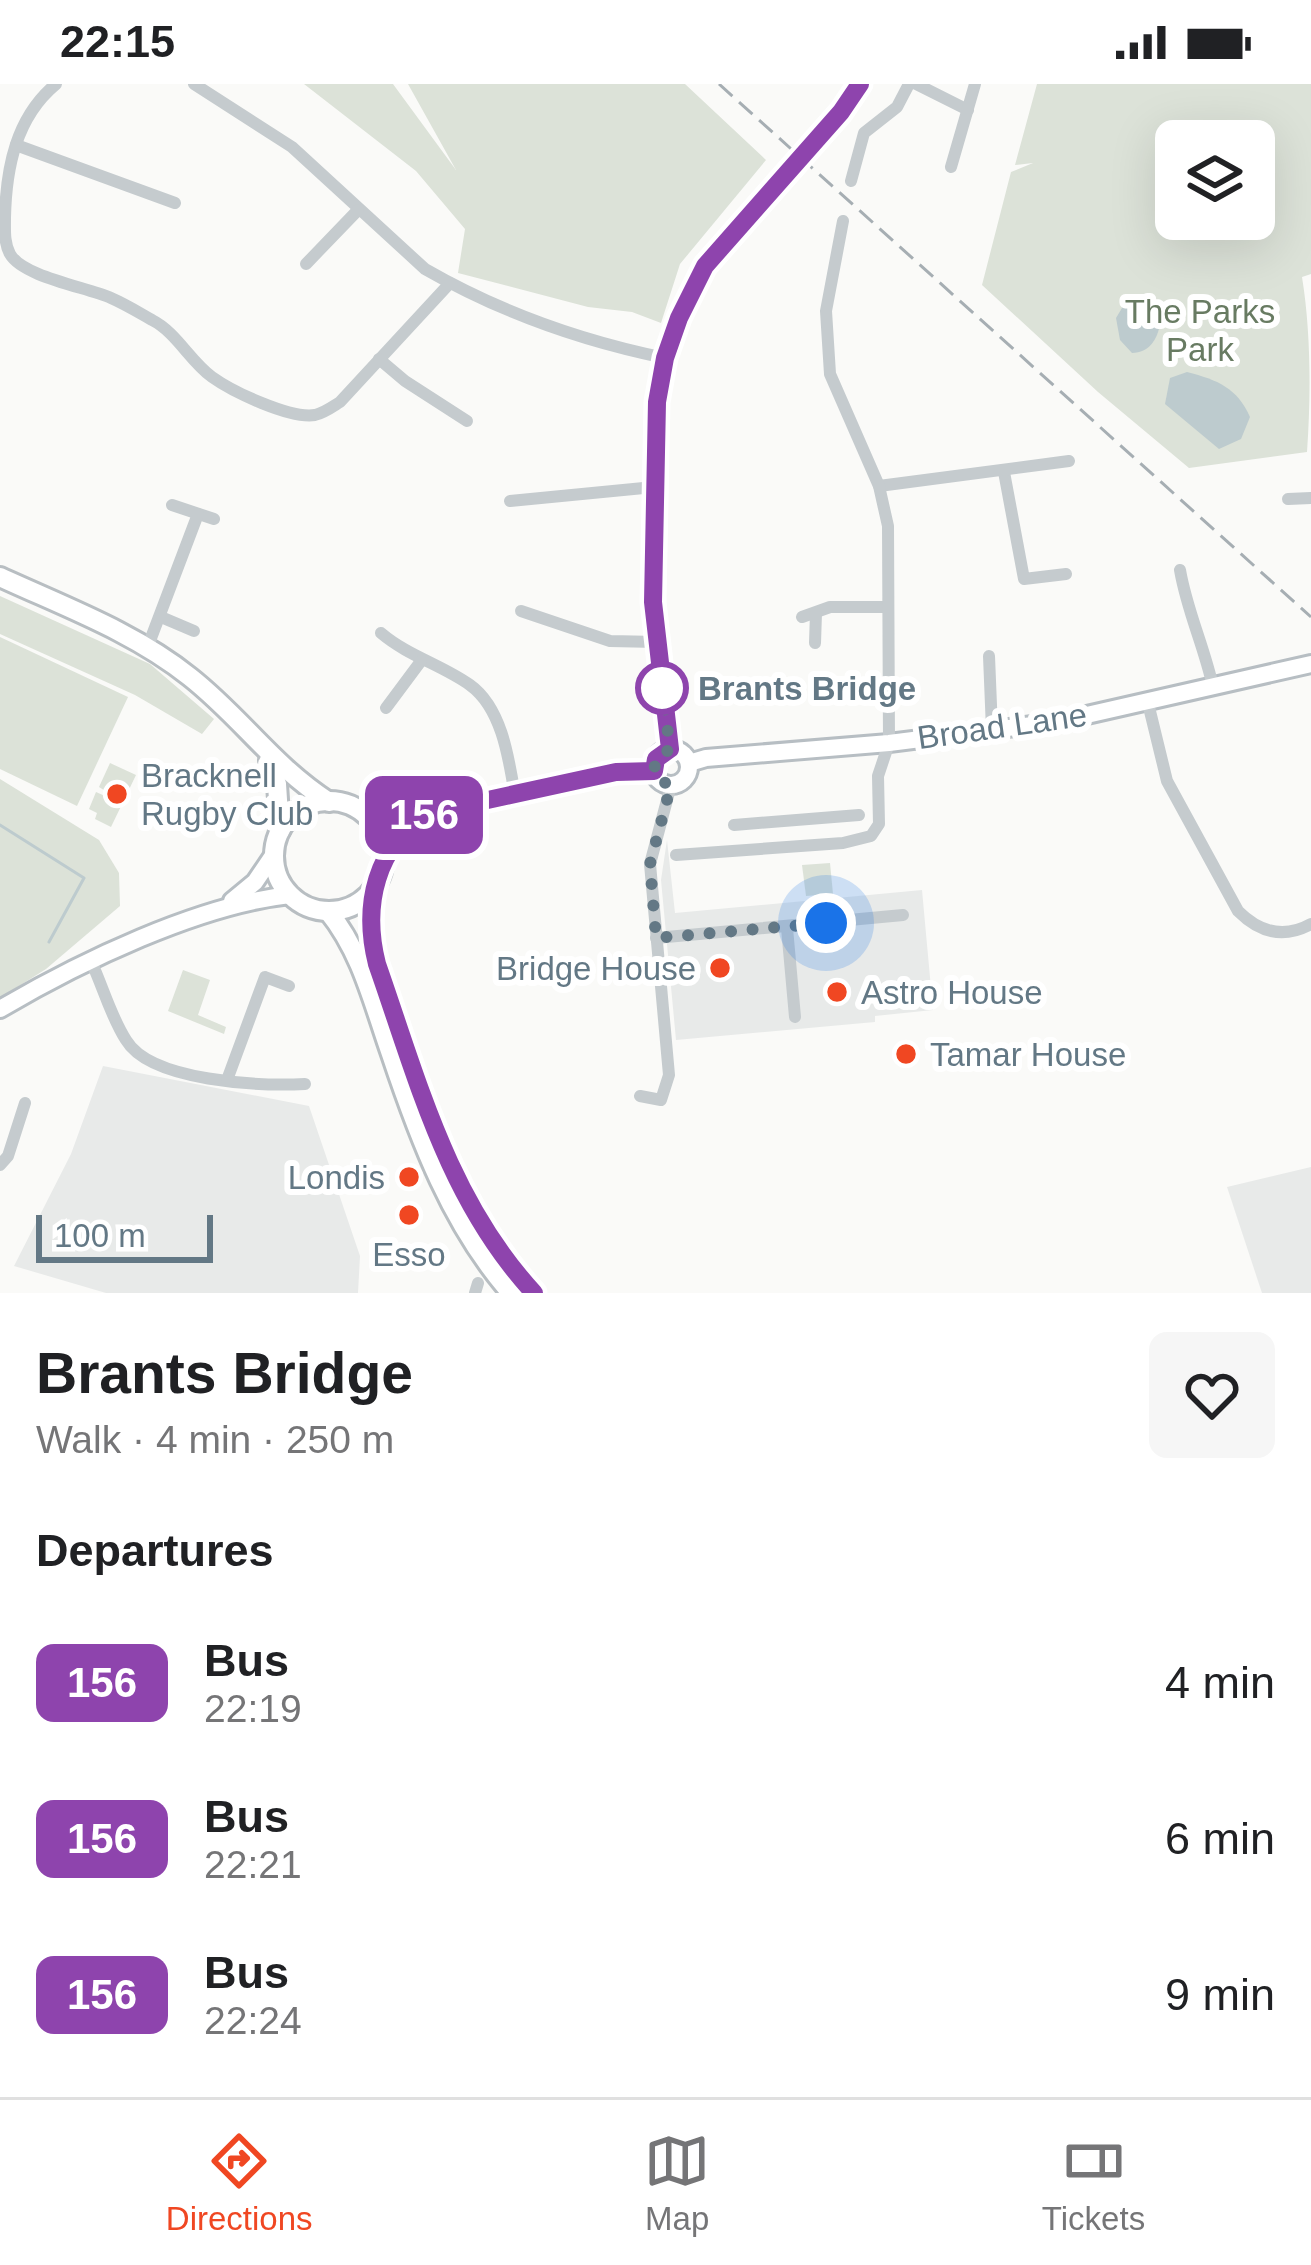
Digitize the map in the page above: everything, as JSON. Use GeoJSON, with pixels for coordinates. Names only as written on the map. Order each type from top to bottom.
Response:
{"type":"FeatureCollection","features":[{"type":"Feature","properties":{"kind":"main road"},"geometry":{"type":"LineString","coordinates":[[0,577],[148,646],[221,702],[286,773],[329,802],[367,817],[382,839],[382,872],[371,892],[353,906],[328,911],[301,903],[277,874],[277,784],[262,747]]}},
{"type":"Feature","properties":{"kind":"main road"},"geometry":{"type":"LineString","coordinates":[[280,831],[301,808],[329,802]]}},
{"type":"Feature","properties":{"kind":"main road"},"geometry":{"type":"LineString","coordinates":[[371,892],[377,964],[444,1153],[489,1238],[534,1293]]}},
{"type":"Feature","properties":{"kind":"main road"},"geometry":{"type":"LineString","coordinates":[[328,911],[357,952],[412,1112],[448,1196],[482,1255],[511,1293]]}},
{"type":"Feature","properties":{"kind":"street"},"geometry":{"type":"LineString","coordinates":[[56,84],[32,109],[3,177],[5,237],[11,256],[23,268],[110,298],[159,323],[210,376],[234,390],[285,411],[314,415],[340,402],[450,283]]}},
{"type":"Feature","properties":{"kind":"street"},"geometry":{"type":"LineString","coordinates":[[194,84],[292,147],[425,268],[450,283],[578,336],[665,358]]}},
{"type":"Feature","properties":{"kind":"street"},"geometry":{"type":"LineString","coordinates":[[670,749],[656,642],[654,487],[657,402],[665,358],[705,266],[841,112],[860,84]]}},
{"type":"Feature","properties":{"kind":"street"},"geometry":{"type":"LineString","coordinates":[[851,181],[864,133],[897,106],[913,84],[968,110]]}},
{"type":"Feature","properties":{"kind":"street"},"geometry":{"type":"LineString","coordinates":[[951,167],[975,84]]}},
{"type":"Feature","properties":{"kind":"street"},"geometry":{"type":"LineString","coordinates":[[16,145],[175,203]]}},
{"type":"Feature","properties":{"kind":"street"},"geometry":{"type":"LineString","coordinates":[[306,264],[358,210]]}},
{"type":"Feature","properties":{"kind":"street"},"geometry":{"type":"LineString","coordinates":[[730,838],[804,845],[871,836],[879,824],[878,776],[889,742],[889,526],[879,486],[830,374],[826,311],[843,221]]}},
{"type":"Feature","properties":{"kind":"street"},"geometry":{"type":"LineString","coordinates":[[379,359],[467,421]]}},
{"type":"Feature","properties":{"kind":"street"},"geometry":{"type":"LineString","coordinates":[[879,486],[1069,460]]}},
{"type":"Feature","properties":{"kind":"street"},"geometry":{"type":"LineString","coordinates":[[1004,472],[1024,578],[1066,574]]}},
{"type":"Feature","properties":{"kind":"street"},"geometry":{"type":"LineString","coordinates":[[510,500],[654,487]]}},
{"type":"Feature","properties":{"kind":"street"},"geometry":{"type":"LineString","coordinates":[[1288,499],[1311,498]]}},
{"type":"Feature","properties":{"kind":"street"},"geometry":{"type":"LineString","coordinates":[[172,505],[214,519]]}},
{"type":"Feature","properties":{"kind":"street"},"geometry":{"type":"LineString","coordinates":[[148,646],[198,514]]}},
{"type":"Feature","properties":{"kind":"street"},"geometry":{"type":"LineString","coordinates":[[1180,570],[1187,610],[1201,633],[1214,686]]}},
{"type":"Feature","properties":{"kind":"street"},"geometry":{"type":"LineString","coordinates":[[802,617],[830,608],[887,607]]}},
{"type":"Feature","properties":{"kind":"street"},"geometry":{"type":"LineString","coordinates":[[521,611],[610,641],[656,642]]}},
{"type":"Feature","properties":{"kind":"street"},"geometry":{"type":"LineString","coordinates":[[815,643],[816,613]]}},
{"type":"Feature","properties":{"kind":"street"},"geometry":{"type":"LineString","coordinates":[[161,617],[194,631]]}},
{"type":"Feature","properties":{"kind":"street"},"geometry":{"type":"LineString","coordinates":[[381,633],[421,662],[472,686],[496,717],[515,796]]}},
{"type":"Feature","properties":{"kind":"street"},"geometry":{"type":"LineString","coordinates":[[989,656],[992,730]]}},
{"type":"Feature","properties":{"kind":"street"},"geometry":{"type":"LineString","coordinates":[[386,708],[421,662]]}},
{"type":"Feature","properties":{"kind":"street","name":"Broad Lane"},"geometry":{"type":"LineString","coordinates":[[689,763],[1056,722],[1311,664]]}},
{"type":"Feature","properties":{"kind":"street"},"geometry":{"type":"LineString","coordinates":[[1148,703],[1167,781],[1238,911],[1251,924],[1270,932],[1288,934],[1311,924]]}},
{"type":"Feature","properties":{"kind":"street"},"geometry":{"type":"LineString","coordinates":[[670,749],[689,763],[685,778],[671,785],[660,781],[654,771],[656,759],[670,749]]}},
{"type":"Feature","properties":{"kind":"street"},"geometry":{"type":"LineString","coordinates":[[367,817],[399,818],[616,772],[654,771]]}},
{"type":"Feature","properties":{"kind":"street"},"geometry":{"type":"LineString","coordinates":[[640,1096],[662,1100],[669,1075],[650,864],[671,785]]}},
{"type":"Feature","properties":{"kind":"street"},"geometry":{"type":"LineString","coordinates":[[384,854],[406,828],[428,813]]}},
{"type":"Feature","properties":{"kind":"street"},"geometry":{"type":"LineString","coordinates":[[676,855],[802,820],[859,815]]}},
{"type":"Feature","properties":{"kind":"street"},"geometry":{"type":"LineString","coordinates":[[802,820],[804,845]]}},
{"type":"Feature","properties":{"kind":"street"},"geometry":{"type":"LineString","coordinates":[[216,911],[246,892],[274,854]]}},
{"type":"Feature","properties":{"kind":"street"},"geometry":{"type":"LineString","coordinates":[[0,1010],[92,962],[216,911],[253,899],[290,895]]}},
{"type":"Feature","properties":{"kind":"street"},"geometry":{"type":"LineString","coordinates":[[656,938],[903,915]]}},
{"type":"Feature","properties":{"kind":"street"},"geometry":{"type":"LineString","coordinates":[[787,928],[795,1017]]}},
{"type":"Feature","properties":{"kind":"street"},"geometry":{"type":"LineString","coordinates":[[92,962],[127,1044],[155,1066],[260,1086],[305,1084]]}},
{"type":"Feature","properties":{"kind":"street"},"geometry":{"type":"LineString","coordinates":[[226,1080],[265,976],[289,986]]}},
{"type":"Feature","properties":{"kind":"street"},"geometry":{"type":"LineString","coordinates":[[0,1165],[8,1156],[25,1103]]}},
{"type":"Feature","properties":{"kind":"shaded area"},"geometry":{"type":"Polygon","coordinates":[[[1125,303],[1141,303],[1160,323],[1152,344],[1143,351],[1132,353],[1120,340],[1116,318],[1125,303]]]}},
{"type":"Feature","properties":{"kind":"shaded area"},"geometry":{"type":"Polygon","coordinates":[[[1187,372],[1217,382],[1239,399],[1250,417],[1241,439],[1219,449],[1165,404],[1170,378],[1187,372]]]}},
{"type":"Feature","properties":{"kind":"shaded area"},"geometry":{"type":"Polygon","coordinates":[[[667,840],[675,913],[922,890],[933,1010],[875,1016],[875,1022],[676,1040],[661,880],[667,840]]]}},
{"type":"Feature","properties":{"kind":"shaded area"},"geometry":{"type":"Polygon","coordinates":[[[103,1066],[309,1106],[360,1256],[358,1293],[106,1293],[14,1266],[71,1154],[103,1066]]]}},
{"type":"Feature","properties":{"kind":"shaded area"},"geometry":{"type":"Polygon","coordinates":[[[1311,1167],[1311,1293],[1262,1293],[1227,1187],[1311,1167]]]}},
{"type":"Feature","properties":{"kind":"green space"},"geometry":{"type":"Polygon","coordinates":[[[304,84],[393,84],[456,170],[408,84],[685,84],[766,160],[680,264],[661,323],[632,312],[588,307],[458,273],[465,229],[416,171],[304,84]]]}},
{"type":"Feature","properties":{"kind":"green space","name":"The Parks Park"},"geometry":{"type":"Polygon","coordinates":[[[1037,84],[1311,84],[1311,274],[1302,277],[1309,364],[1307,452],[1189,468],[982,285],[1011,172],[1033,163],[1015,165],[1037,84]]]}},
{"type":"Feature","properties":{"kind":"green space"},"geometry":{"type":"Polygon","coordinates":[[[0,596],[150,664],[214,719],[202,734],[135,695],[0,634],[0,596]]]}},
{"type":"Feature","properties":{"kind":"green space"},"geometry":{"type":"Polygon","coordinates":[[[0,637],[128,697],[77,806],[0,769],[0,637]]]}},
{"type":"Feature","properties":{"kind":"green space","name":"Bracknell Rugby Club"},"geometry":{"type":"Polygon","coordinates":[[[110,763],[136,775],[111,827],[95,819],[97,813],[89,809],[96,792],[105,796],[107,792],[99,787],[110,763]]]}},
{"type":"Feature","properties":{"kind":"green space"},"geometry":{"type":"Polygon","coordinates":[[[0,779],[99,840],[119,873],[120,906],[46,969],[0,998],[0,779]]]}},
{"type":"Feature","properties":{"kind":"green space"},"geometry":{"type":"Polygon","coordinates":[[[830,863],[833,894],[806,896],[802,865],[830,863]]]}},
{"type":"Feature","properties":{"kind":"green space"},"geometry":{"type":"Polygon","coordinates":[[[183,970],[210,980],[198,1015],[226,1027],[224,1034],[168,1011],[183,970]]]}},
{"type":"Feature","properties":{"kind":"waterway"},"geometry":{"type":"LineString","coordinates":[[0,825],[84,878],[49,942]]}},
{"type":"Feature","properties":{"kind":"railway"},"geometry":{"type":"LineString","coordinates":[[719,84],[1311,617]]}},
{"type":"Feature","properties":{"kind":"bus line","name":"156"},"geometry":{"type":"LineString","coordinates":[[534,1293],[489,1238],[444,1153],[377,964],[371,892],[382,872],[384,854],[406,828],[428,813],[616,772],[654,771],[659,754],[670,749],[653,602],[657,402],[665,358],[705,266],[841,112],[860,84]]}},
{"type":"Feature","properties":{"kind":"place","name":"Brants Bridge"},"geometry":{"type":"Point","coordinates":[662,688]}},
{"type":"Feature","properties":{"kind":"place","name":"Bracknell Rugby Club"},"geometry":{"type":"Point","coordinates":[117,794]}},
{"type":"Feature","properties":{"kind":"place","name":"Bridge House"},"geometry":{"type":"Point","coordinates":[720,968]}},
{"type":"Feature","properties":{"kind":"place","name":"Astro House"},"geometry":{"type":"Point","coordinates":[837,992]}},
{"type":"Feature","properties":{"kind":"place","name":"Tamar House"},"geometry":{"type":"Point","coordinates":[906,1054]}},
{"type":"Feature","properties":{"kind":"place","name":"Londis"},"geometry":{"type":"Point","coordinates":[409,1177]}},
{"type":"Feature","properties":{"kind":"place","name":"Esso"},"geometry":{"type":"Point","coordinates":[409,1215]}},
{"type":"Feature","properties":{"kind":"route"},"geometry":{"type":"LineString","coordinates":[[662,688],[670,749],[659,754],[654,771],[660,781],[671,785],[650,864],[656,938],[826,923]]}}]}
